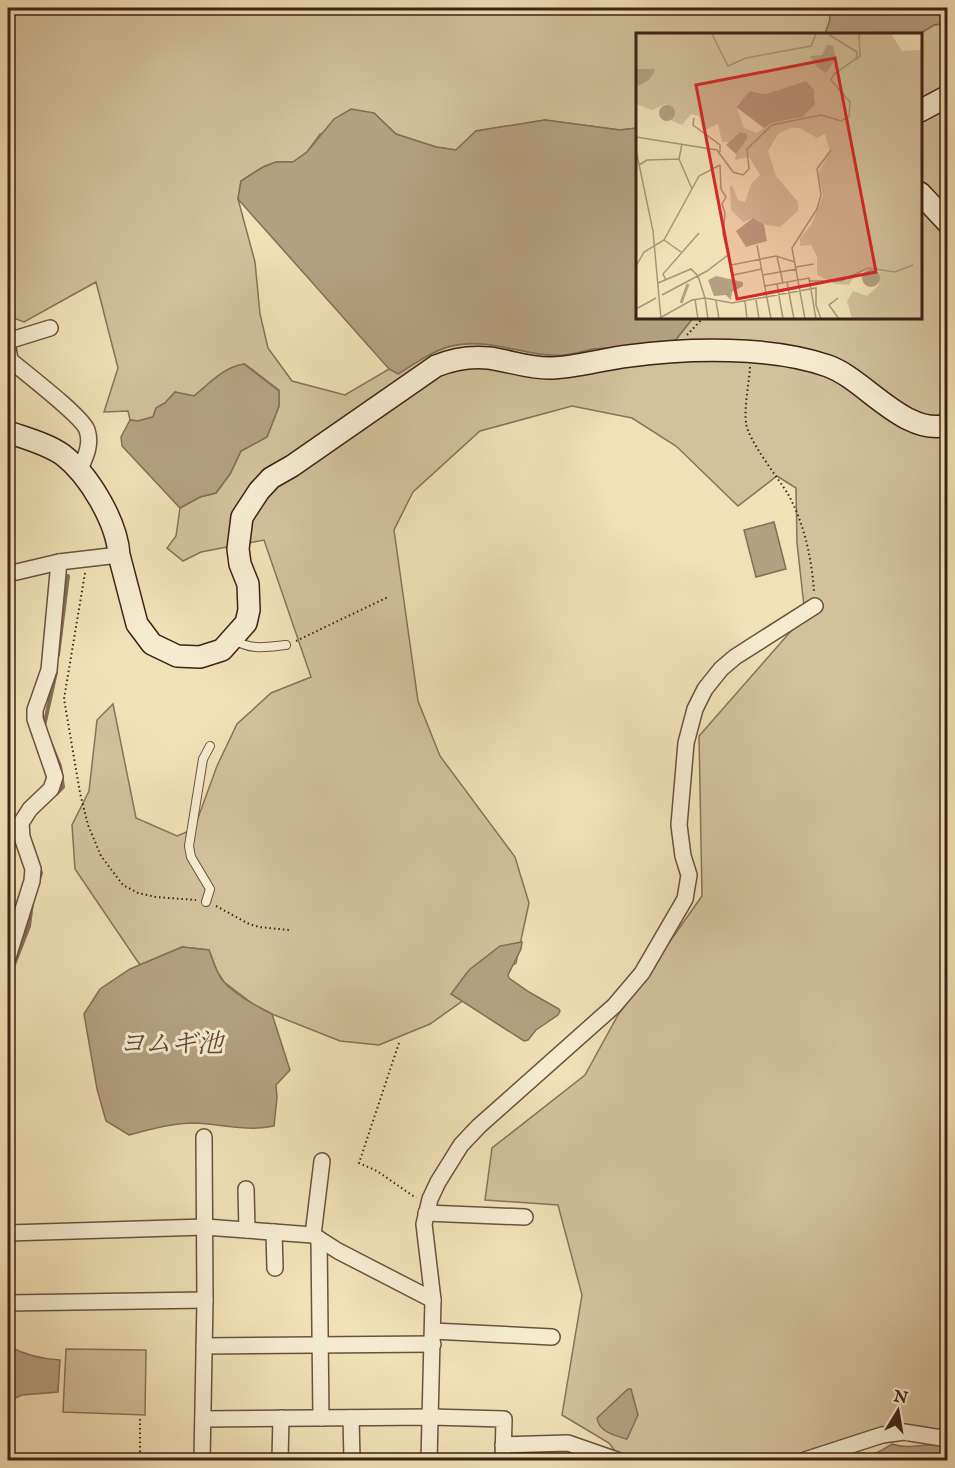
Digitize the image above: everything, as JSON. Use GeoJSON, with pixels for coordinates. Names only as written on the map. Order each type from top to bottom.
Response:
{"type":"FeatureCollection","features":[{"type":"Feature","properties":{"kind":"street"},"geometry":{"type":"LineString","coordinates":[[922,110],[948,96]]}},
{"type":"Feature","properties":{"kind":"street"},"geometry":{"type":"LineString","coordinates":[[922,194],[948,223]]}},
{"type":"Feature","properties":{"kind":"street"},"geometry":{"type":"LineString","coordinates":[[8,341],[50,328]]}},
{"type":"Feature","properties":{"kind":"street"},"geometry":{"type":"LineString","coordinates":[[8,348],[10,360],[78,418],[87,430],[88,452],[79,471]]}},
{"type":"Feature","properties":{"kind":"street"},"geometry":{"type":"LineString","coordinates":[[8,432],[61,454],[79,471],[100,501],[111,523],[137,624],[153,644],[177,656],[200,657],[222,650],[246,623],[249,609],[248,585],[240,564],[238,549],[242,517],[259,491],[271,478],[436,366],[454,359],[490,358],[531,368],[552,368],[627,356],[676,352],[751,352],[789,356],[812,360],[835,369],[896,412],[918,424],[942,427],[948,425]]}},
{"type":"Feature","properties":{"kind":"street"},"geometry":{"type":"LineString","coordinates":[[8,574],[59,561],[119,555]]}},
{"type":"Feature","properties":{"kind":"street"},"geometry":{"type":"LineString","coordinates":[[8,957],[32,881],[33,869],[21,837],[21,823],[30,809],[51,789],[55,777],[35,719],[35,710],[50,670],[59,561]]}},
{"type":"Feature","properties":{"kind":"street"},"geometry":{"type":"LineString","coordinates":[[429,1461],[434,1300],[424,1224],[438,1182],[461,1145],[479,1126],[614,1006],[642,973],[685,899],[688,886],[689,875],[683,856],[679,825],[686,743],[695,709],[705,689],[721,669],[735,657],[815,606]]}},
{"type":"Feature","properties":{"kind":"street"},"geometry":{"type":"LineString","coordinates":[[202,1461],[206,1300],[204,1137]]}},
{"type":"Feature","properties":{"kind":"street"},"geometry":{"type":"LineString","coordinates":[[321,1418],[316,1237],[322,1161]]}},
{"type":"Feature","properties":{"kind":"street"},"geometry":{"type":"LineString","coordinates":[[246,1189],[247,1230]]}},
{"type":"Feature","properties":{"kind":"street"},"geometry":{"type":"LineString","coordinates":[[427,1210],[525,1217]]}},
{"type":"Feature","properties":{"kind":"street"},"geometry":{"type":"LineString","coordinates":[[8,1233],[205,1227],[316,1237],[434,1300]]}},
{"type":"Feature","properties":{"kind":"street"},"geometry":{"type":"LineString","coordinates":[[274,1232],[275,1268]]}},
{"type":"Feature","properties":{"kind":"street"},"geometry":{"type":"LineString","coordinates":[[8,1303],[206,1300]]}},
{"type":"Feature","properties":{"kind":"street"},"geometry":{"type":"LineString","coordinates":[[204,1346],[320,1345],[433,1337],[552,1337]]}},
{"type":"Feature","properties":{"kind":"street"},"geometry":{"type":"LineString","coordinates":[[280,1461],[281,1418]]}},
{"type":"Feature","properties":{"kind":"street"},"geometry":{"type":"LineString","coordinates":[[351,1418],[352,1461]]}},
{"type":"Feature","properties":{"kind":"street"},"geometry":{"type":"LineString","coordinates":[[203,1419],[504,1419],[503,1453],[568,1443],[617,1461]]}},
{"type":"Feature","properties":{"kind":"street"},"geometry":{"type":"LineString","coordinates":[[805,1461],[882,1435],[904,1432],[948,1439]]}},
{"type":"Feature","properties":{"kind":"lane"},"geometry":{"type":"LineString","coordinates":[[233,639],[251,648],[286,645]]}},
{"type":"Feature","properties":{"kind":"lane"},"geometry":{"type":"LineString","coordinates":[[206,902],[210,889],[191,858],[189,846],[203,759],[210,746]]}},
{"type":"Feature","properties":{"kind":"path"},"geometry":{"type":"LineString","coordinates":[[751,352],[746,424],[760,453],[788,496],[801,524],[809,555],[815,606]]}},
{"type":"Feature","properties":{"kind":"path"},"geometry":{"type":"LineString","coordinates":[[88,558],[64,699],[80,793],[88,825],[101,856],[123,885],[138,893],[206,902],[249,924],[289,930]]}},
{"type":"Feature","properties":{"kind":"path"},"geometry":{"type":"LineString","coordinates":[[286,645],[388,597]]}},
{"type":"Feature","properties":{"kind":"path"},"geometry":{"type":"LineString","coordinates":[[399,1043],[359,1163],[377,1171],[427,1210]]}},
{"type":"Feature","properties":{"kind":"path"},"geometry":{"type":"LineString","coordinates":[[140,1419],[140,1461]]}},
{"type":"Feature","properties":{"kind":"shaded area"},"geometry":{"type":"Polygon","coordinates":[[[8,8],[829,8],[830,20],[825,33],[636,33],[636,128],[620,130],[545,120],[476,131],[456,150],[436,147],[396,134],[374,113],[320,134],[307,152],[293,162],[276,162],[263,167],[241,181],[238,199],[255,262],[260,314],[268,348],[292,381],[345,395],[389,369],[398,373],[438,351],[465,344],[494,345],[536,353],[565,355],[602,348],[670,347],[691,320],[922,320],[921,33],[934,25],[947,23],[947,1440],[906,1434],[830,1460],[622,1460],[609,1443],[562,1415],[582,1295],[558,1205],[485,1200],[492,1148],[585,1075],[618,1015],[702,896],[699,736],[805,615],[797,543],[796,488],[777,476],[738,506],[676,446],[632,418],[572,406],[480,431],[413,492],[394,530],[418,701],[440,756],[515,857],[529,903],[516,963],[430,1024],[379,1045],[340,1041],[253,1004],[224,982],[209,950],[182,947],[140,965],[75,869],[72,825],[89,791],[97,720],[113,704],[136,818],[177,836],[194,829],[217,766],[237,724],[271,693],[311,677],[264,540],[201,552],[183,561],[167,548],[176,536],[180,508],[200,497],[216,493],[230,474],[241,451],[267,437],[279,406],[279,390],[245,364],[230,368],[194,396],[175,392],[165,403],[156,408],[153,417],[138,421],[130,420],[128,411],[104,412],[118,368],[96,282],[24,322],[8,316],[8,8]]]}},
{"type":"Feature","properties":{"kind":"shaded area"},"geometry":{"type":"Polygon","coordinates":[[[66,1349],[146,1350],[145,1415],[63,1412],[66,1349]]]}},
{"type":"Feature","properties":{"kind":"water"},"geometry":{"type":"Polygon","coordinates":[[[829,8],[947,8],[947,23],[934,25],[921,33],[825,33],[830,20],[829,8]]]}},
{"type":"Feature","properties":{"kind":"water"},"geometry":{"type":"Polygon","coordinates":[[[351,109],[374,113],[396,134],[436,147],[456,150],[476,131],[545,120],[620,130],[636,128],[636,320],[691,320],[670,347],[602,348],[568,355],[551,355],[493,345],[465,344],[437,351],[398,374],[389,369],[238,199],[241,181],[263,167],[276,162],[293,162],[307,152],[334,119],[351,109]]]}},
{"type":"Feature","properties":{"kind":"water"},"geometry":{"type":"Polygon","coordinates":[[[244,364],[279,391],[279,406],[267,437],[241,451],[230,474],[216,493],[200,497],[180,508],[122,446],[121,437],[130,420],[138,421],[153,417],[156,408],[165,403],[175,392],[194,396],[230,368],[244,364]]]}},
{"type":"Feature","properties":{"kind":"water"},"geometry":{"type":"Polygon","coordinates":[[[774,522],[786,569],[756,577],[744,530],[774,522]]]}},
{"type":"Feature","properties":{"kind":"water"},"geometry":{"type":"Polygon","coordinates":[[[522,942],[521,949],[508,975],[509,978],[560,1011],[524,1041],[451,994],[469,970],[500,946],[522,942]]]}},
{"type":"Feature","properties":{"kind":"water","name":"ヨムギ池"},"geometry":{"type":"Polygon","coordinates":[[[182,947],[209,950],[223,981],[246,1000],[272,1014],[290,1070],[276,1085],[274,1126],[244,1128],[186,1123],[129,1135],[106,1121],[97,1089],[84,1014],[100,989],[130,969],[182,947]]]}},
{"type":"Feature","properties":{"kind":"water"},"geometry":{"type":"Polygon","coordinates":[[[8,1346],[33,1356],[60,1360],[58,1392],[22,1395],[8,1401],[8,1346]]]}},
{"type":"Feature","properties":{"kind":"water"},"geometry":{"type":"Polygon","coordinates":[[[628,1389],[631,1389],[638,1415],[626,1439],[604,1430],[597,1418],[628,1389]]]}},
{"type":"Feature","properties":{"kind":"water"},"geometry":{"type":"Polygon","coordinates":[[[892,1444],[906,1447],[947,1446],[947,1460],[858,1460],[863,1453],[881,1451],[892,1444]]]}},
{"type":"Feature","properties":{"kind":"waterway"},"geometry":{"type":"LineString","coordinates":[[58,655],[68,576]]}},
{"type":"Feature","properties":{"kind":"waterway"},"geometry":{"type":"LineString","coordinates":[[44,726],[56,672]]}},
{"type":"Feature","properties":{"kind":"waterway"},"geometry":{"type":"LineString","coordinates":[[51,744],[60,766],[63,787],[56,794]]}},
{"type":"Feature","properties":{"kind":"waterway"},"geometry":{"type":"LineString","coordinates":[[38,882],[41,873],[39,866]]}},
{"type":"Feature","properties":{"kind":"waterway"},"geometry":{"type":"LineString","coordinates":[[8,980],[29,926],[32,903]]}},
{"type":"Feature","properties":{"kind":"waterway"},"geometry":{"type":"LineString","coordinates":[[8,1114],[11,1126],[8,1161]]}}]}
